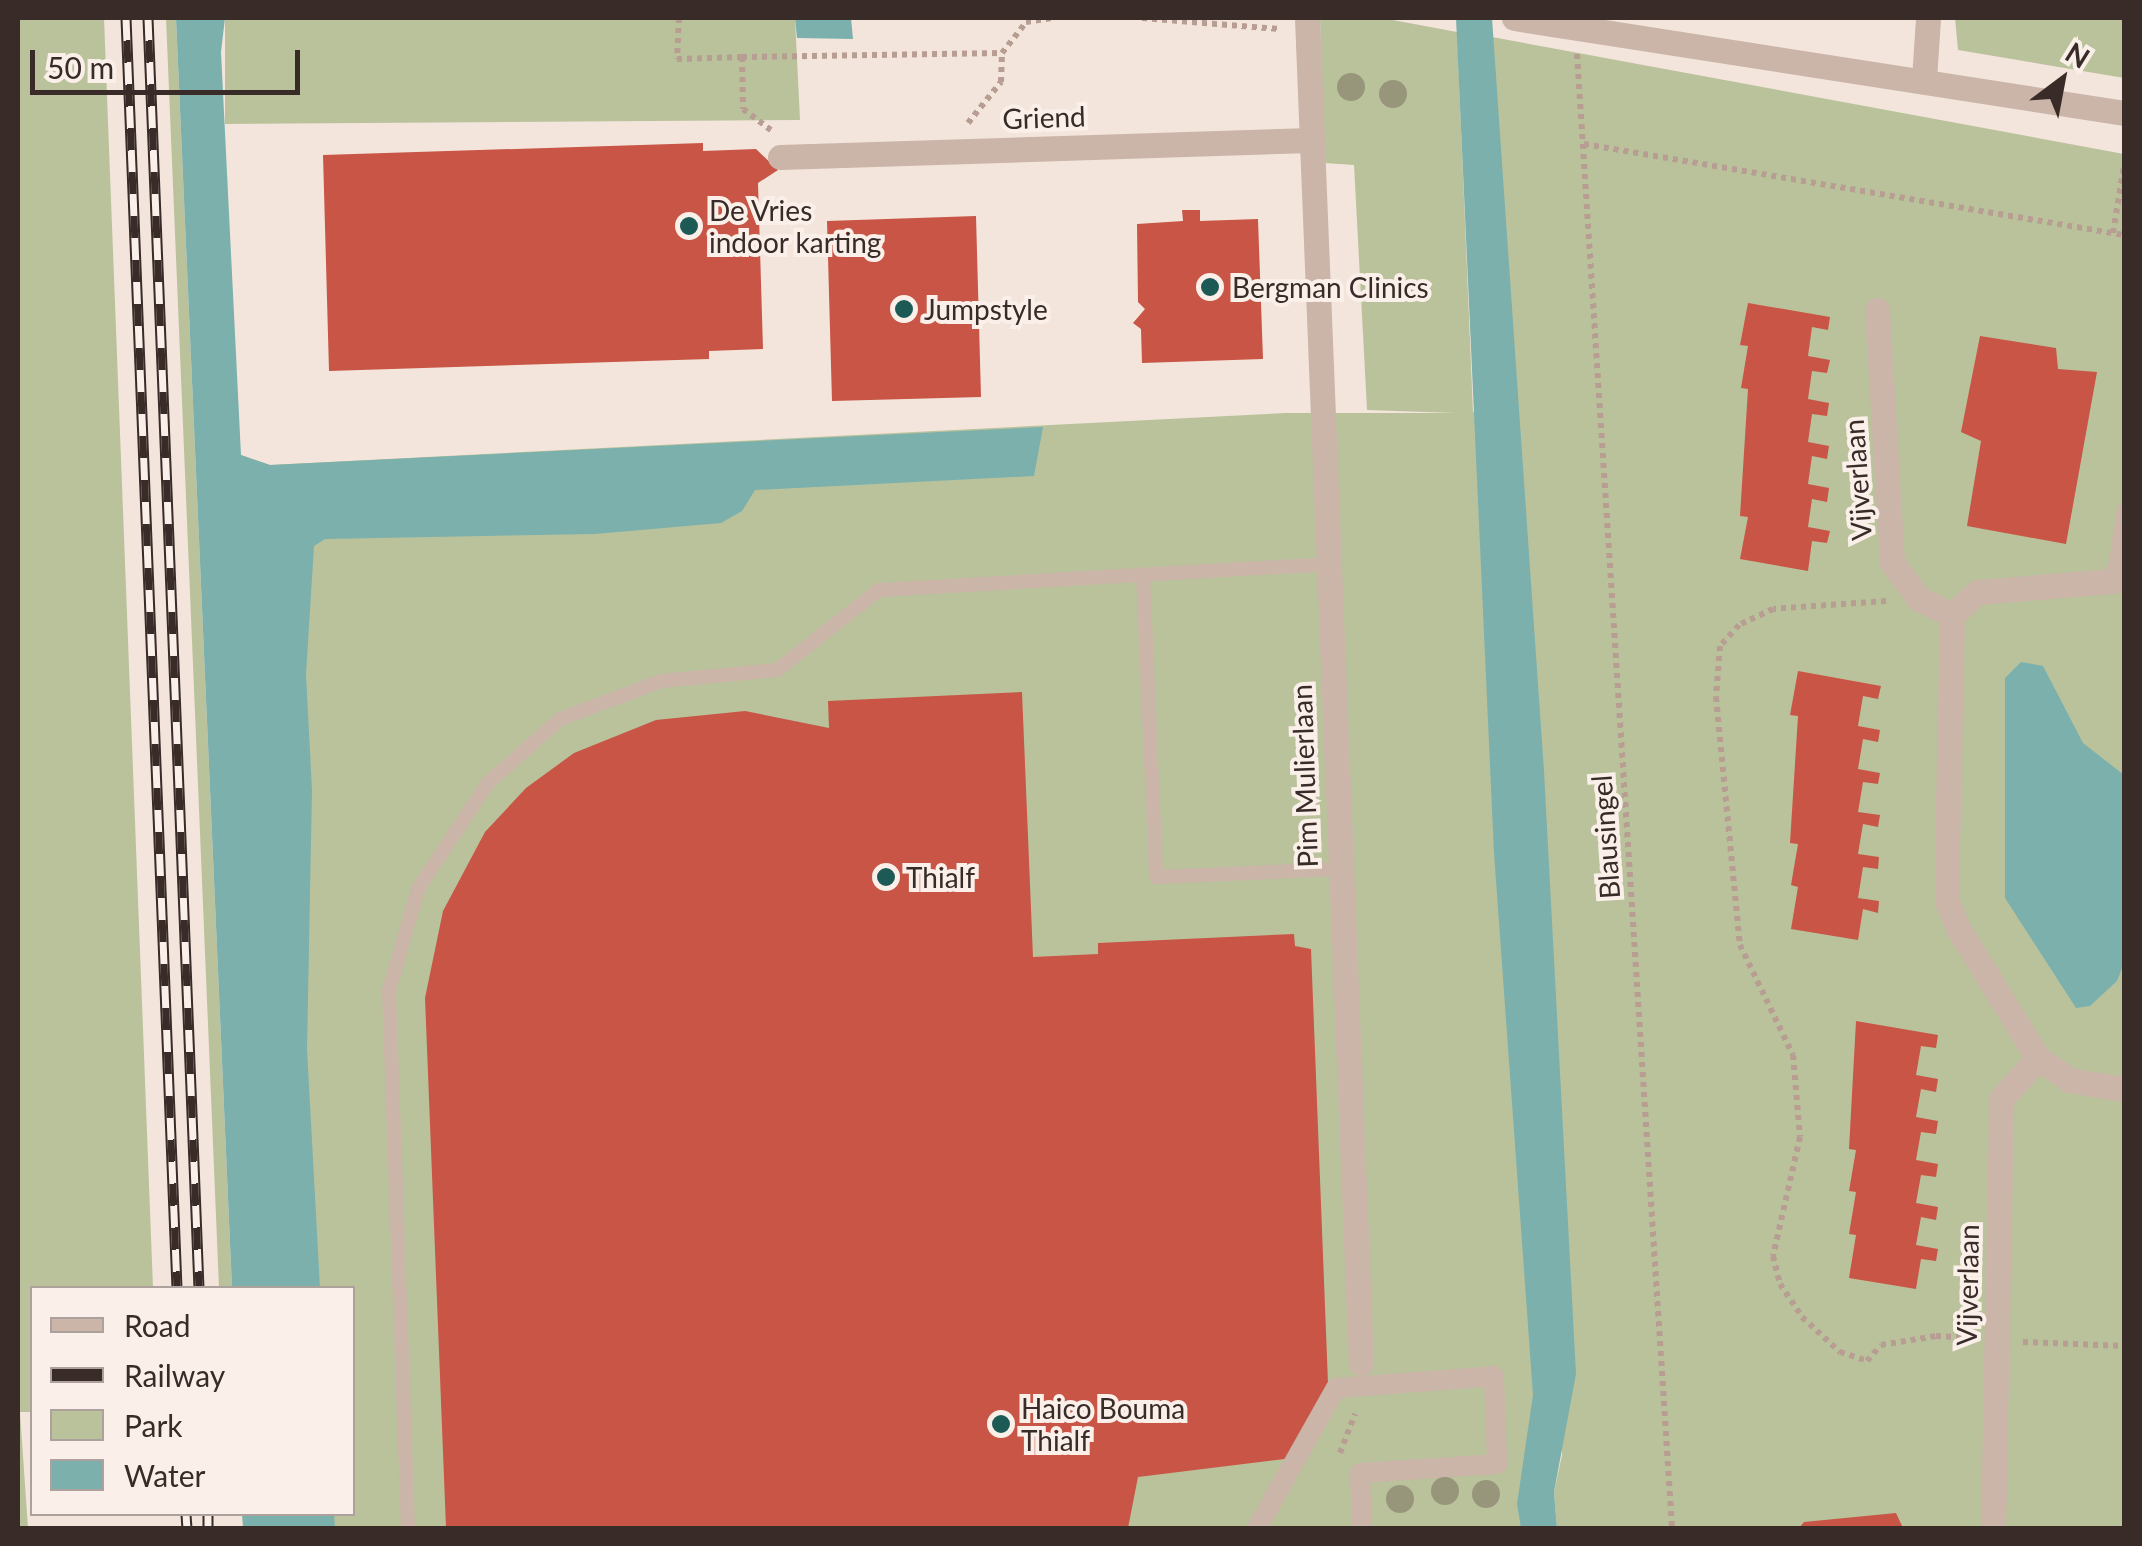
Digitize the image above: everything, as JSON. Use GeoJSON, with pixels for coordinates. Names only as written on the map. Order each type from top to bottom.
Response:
{"type":"FeatureCollection","features":[{"type":"Feature","properties":{"kind":"street","name":"Pim Mulierlaan"},"geometry":{"type":"LineString","coordinates":[[1307,18],[1337,869],[1360,1375]]}},
{"type":"Feature","properties":{"kind":"street"},"geometry":{"type":"LineString","coordinates":[[1514,18],[2124,113]]}},
{"type":"Feature","properties":{"kind":"street"},"geometry":{"type":"LineString","coordinates":[[1924,79],[1928,18]]}},
{"type":"Feature","properties":{"kind":"street","name":"Griend"},"geometry":{"type":"LineString","coordinates":[[779,146],[1311,140]]}},
{"type":"Feature","properties":{"kind":"street","name":"Vijverlaan"},"geometry":{"type":"LineString","coordinates":[[1876,310],[1892,562],[1918,598],[1952,616]]}},
{"type":"Feature","properties":{"kind":"street"},"geometry":{"type":"LineString","coordinates":[[2119,580],[1976,592],[1952,616],[1948,901],[2038,1058],[2069,1080],[2124,1089]]}},
{"type":"Feature","properties":{"kind":"street","name":"Vijverlaan"},"geometry":{"type":"LineString","coordinates":[[1994,1528],[2001,1099],[2038,1058]]}},
{"type":"Feature","properties":{"kind":"street"},"geometry":{"type":"LineString","coordinates":[[1258,1528],[1336,1388],[1360,1375],[1494,1376],[1497,1464],[1360,1473],[1362,1528]]}},
{"type":"Feature","properties":{"kind":"lane"},"geometry":{"type":"LineString","coordinates":[[2119,580],[2124,510]]}},
{"type":"Feature","properties":{"kind":"lane"},"geometry":{"type":"LineString","coordinates":[[408,1528],[389,991],[418,889],[488,783],[560,719],[661,681],[777,670],[879,590],[1326,564]]}},
{"type":"Feature","properties":{"kind":"lane"},"geometry":{"type":"LineString","coordinates":[[1143,575],[1156,877],[1337,869]]}},
{"type":"Feature","properties":{"kind":"path"},"geometry":{"type":"LineString","coordinates":[[679,18],[677,59],[1002,53]]}},
{"type":"Feature","properties":{"kind":"path"},"geometry":{"type":"LineString","coordinates":[[962,130],[1001,82],[1002,53],[1026,22],[1052,18]]}},
{"type":"Feature","properties":{"kind":"path"},"geometry":{"type":"LineString","coordinates":[[1142,18],[1285,30],[1284,18]]}},
{"type":"Feature","properties":{"kind":"path","name":"Blausingel"},"geometry":{"type":"LineString","coordinates":[[1575,27],[1672,1528]]}},
{"type":"Feature","properties":{"kind":"path"},"geometry":{"type":"LineString","coordinates":[[742,57],[744,109],[779,146]]}},
{"type":"Feature","properties":{"kind":"path"},"geometry":{"type":"LineString","coordinates":[[1584,144],[2124,235]]}},
{"type":"Feature","properties":{"kind":"path"},"geometry":{"type":"LineString","coordinates":[[2113,233],[2124,166]]}},
{"type":"Feature","properties":{"kind":"path"},"geometry":{"type":"LineString","coordinates":[[1918,598],[1774,609],[1739,625],[1720,646],[1716,698],[1728,864],[1740,945],[1793,1055],[1800,1138],[1773,1256],[1780,1284],[1802,1317],[1840,1352],[1867,1361],[1881,1345],[1904,1340],[2124,1346]]}},
{"type":"Feature","properties":{"kind":"path"},"geometry":{"type":"LineString","coordinates":[[1335,1466],[1360,1375]]}},
{"type":"Feature","properties":{"kind":"green space"},"geometry":{"type":"Polygon","coordinates":[[[18,18],[104,18],[153,1286],[30,1286],[30,1412],[20,1412],[28,1528],[18,1528],[18,18]]]}},
{"type":"Feature","properties":{"kind":"green space"},"geometry":{"type":"Polygon","coordinates":[[[166,18],[176,18],[232,1286],[219,1286],[166,18]]]}},
{"type":"Feature","properties":{"kind":"green space"},"geometry":{"type":"Polygon","coordinates":[[[225,18],[795,18],[800,120],[225,124],[225,18]]]}},
{"type":"Feature","properties":{"kind":"green space","name":"Thialf"},"geometry":{"type":"Polygon","coordinates":[[[1320,18],[1382,18],[1457,32],[1473,412],[1483,413],[1544,1528],[301,1528],[300,1516],[355,1516],[355,1286],[288,1286],[241,455],[270,465],[1286,413],[1455,413],[1367,410],[1354,165],[1324,163],[1320,18]]]}},
{"type":"Feature","properties":{"kind":"green space"},"geometry":{"type":"Polygon","coordinates":[[[1955,18],[2124,18],[2124,78],[1958,50],[1955,18]]]}},
{"type":"Feature","properties":{"kind":"green space"},"geometry":{"type":"Polygon","coordinates":[[[1492,37],[2124,154],[2124,1528],[1557,1528],[1554,1492],[1562,1455],[1492,37]]]}},
{"type":"Feature","properties":{"kind":"water"},"geometry":{"type":"Polygon","coordinates":[[[176,18],[225,18],[221,52],[241,455],[270,465],[1043,427],[1034,476],[755,490],[742,511],[721,523],[595,534],[325,539],[314,546],[306,674],[312,790],[307,1049],[320,1286],[232,1286],[176,18]]]}},
{"type":"Feature","properties":{"kind":"water"},"geometry":{"type":"Polygon","coordinates":[[[795,18],[851,18],[853,39],[797,38],[795,18]]]}},
{"type":"Feature","properties":{"kind":"water"},"geometry":{"type":"Polygon","coordinates":[[[1456,18],[1492,18],[1544,771],[1576,1374],[1554,1492],[1557,1528],[1521,1528],[1517,1504],[1533,1395],[1494,853],[1456,18]]]}},
{"type":"Feature","properties":{"kind":"water"},"geometry":{"type":"Polygon","coordinates":[[[2021,662],[2043,666],[2083,743],[2124,775],[2124,963],[2117,981],[2090,1006],[2076,1008],[2005,898],[2005,678],[2021,662]]]}},
{"type":"Feature","properties":{"kind":"water"},"geometry":{"type":"Polygon","coordinates":[[[242,1516],[334,1516],[335,1528],[243,1528],[242,1516]]]}},
{"type":"Feature","properties":{"kind":"building"},"geometry":{"type":"Polygon","coordinates":[[[703,143],[703,151],[756,149],[778,170],[758,183],[763,349],[709,351],[709,359],[329,371],[323,155],[703,143]]]}},
{"type":"Feature","properties":{"kind":"building"},"geometry":{"type":"Polygon","coordinates":[[[1182,210],[1200,210],[1200,221],[1258,219],[1263,359],[1142,363],[1141,329],[1133,323],[1145,309],[1138,302],[1137,224],[1183,221],[1182,210]]]}},
{"type":"Feature","properties":{"kind":"building"},"geometry":{"type":"Polygon","coordinates":[[[976,216],[981,397],[832,401],[827,221],[976,216]]]}},
{"type":"Feature","properties":{"kind":"building"},"geometry":{"type":"Polygon","coordinates":[[[1748,303],[1830,317],[1828,330],[1812,327],[1808,356],[1830,360],[1827,373],[1812,371],[1808,399],[1829,403],[1827,416],[1812,414],[1808,442],[1829,446],[1827,459],[1812,456],[1808,484],[1829,488],[1827,502],[1812,499],[1808,527],[1830,531],[1827,543],[1812,541],[1808,571],[1740,559],[1748,517],[1740,516],[1748,389],[1741,388],[1748,346],[1740,345],[1748,303]]]}},
{"type":"Feature","properties":{"kind":"building"},"geometry":{"type":"Polygon","coordinates":[[[1980,336],[2056,348],[2058,369],[2097,372],[2066,544],[1967,526],[1981,441],[1961,432],[1980,336]]]}},
{"type":"Feature","properties":{"kind":"building"},"geometry":{"type":"Polygon","coordinates":[[[1798,671],[1881,686],[1878,699],[1863,696],[1858,726],[1880,730],[1878,742],[1863,739],[1858,769],[1880,773],[1878,784],[1863,782],[1858,812],[1880,815],[1878,827],[1863,824],[1858,854],[1879,857],[1878,869],[1863,867],[1858,898],[1879,901],[1878,913],[1863,909],[1858,940],[1791,929],[1798,887],[1791,885],[1798,844],[1790,843],[1798,716],[1790,715],[1798,671]]]}},
{"type":"Feature","properties":{"kind":"building","name":"Thialf"},"geometry":{"type":"Polygon","coordinates":[[[1022,692],[1033,957],[1098,954],[1098,943],[1294,934],[1295,946],[1311,949],[1328,1383],[1293,1458],[1138,1477],[1128,1528],[446,1528],[425,998],[443,911],[485,832],[526,788],[574,753],[656,720],[745,711],[829,728],[828,701],[1022,692]]]}},
{"type":"Feature","properties":{"kind":"building"},"geometry":{"type":"Polygon","coordinates":[[[1856,1021],[1938,1035],[1936,1048],[1921,1046],[1916,1075],[1938,1079],[1936,1092],[1921,1089],[1916,1117],[1938,1121],[1936,1134],[1921,1132],[1916,1160],[1938,1164],[1936,1177],[1921,1175],[1916,1203],[1938,1207],[1936,1220],[1921,1217],[1916,1245],[1938,1249],[1936,1261],[1921,1259],[1916,1289],[1849,1278],[1856,1235],[1849,1234],[1856,1192],[1849,1191],[1856,1150],[1849,1149],[1856,1021]]]}},
{"type":"Feature","properties":{"kind":"building"},"geometry":{"type":"Polygon","coordinates":[[[1896,1513],[1903,1528],[1799,1528],[1804,1522],[1896,1513]]]}},
{"type":"Feature","properties":{"kind":"railway"},"geometry":{"type":"LineString","coordinates":[[126,18],[177,1286]]}},
{"type":"Feature","properties":{"kind":"railway"},"geometry":{"type":"LineString","coordinates":[[148,18],[199,1286]]}},
{"type":"Feature","properties":{"kind":"railway"},"geometry":{"type":"LineString","coordinates":[[186,1516],[187,1528]]}},
{"type":"Feature","properties":{"kind":"railway"},"geometry":{"type":"LineString","coordinates":[[208,1516],[208,1528]]}},
{"type":"Feature","properties":{"kind":"place","name":"De Vries indoor karting"},"geometry":{"type":"Point","coordinates":[689,226]}},
{"type":"Feature","properties":{"kind":"place","name":"Bergman Clinics"},"geometry":{"type":"Point","coordinates":[1210,287]}},
{"type":"Feature","properties":{"kind":"place","name":"Jumpstyle"},"geometry":{"type":"Point","coordinates":[904,309]}},
{"type":"Feature","properties":{"kind":"place","name":"Thialf"},"geometry":{"type":"Point","coordinates":[886,877]}},
{"type":"Feature","properties":{"kind":"place","name":"Haico Bouma Thialf"},"geometry":{"type":"Point","coordinates":[1001,1424]}}]}
